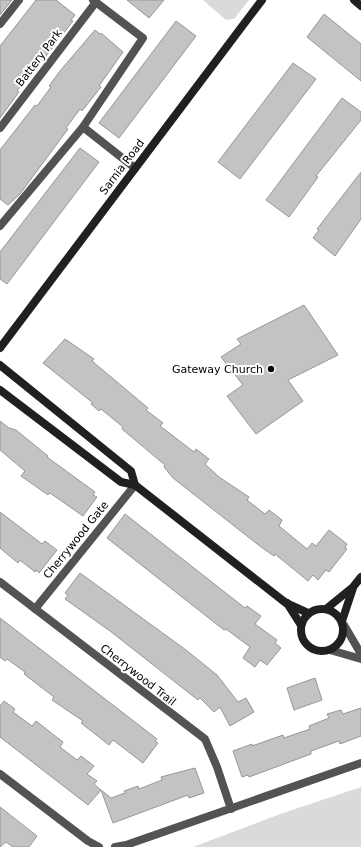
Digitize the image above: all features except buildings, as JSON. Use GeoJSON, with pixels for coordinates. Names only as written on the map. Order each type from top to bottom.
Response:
{"type":"FeatureCollection","features":[{"type":"Feature","properties":{"kind":"street"},"geometry":{"type":"LineString","coordinates":[[0,24],[19,0]]}},
{"type":"Feature","properties":{"kind":"street","name":"Sarnia Road"},"geometry":{"type":"LineString","coordinates":[[0,348],[262,0]]}},
{"type":"Feature","properties":{"kind":"street"},"geometry":{"type":"LineString","coordinates":[[354,0],[361,6]]}},
{"type":"Feature","properties":{"kind":"street"},"geometry":{"type":"LineString","coordinates":[[0,226],[82,127],[143,38],[95,1]]}},
{"type":"Feature","properties":{"kind":"street","name":"Battery Park"},"geometry":{"type":"LineString","coordinates":[[0,128],[95,1]]}},
{"type":"Feature","properties":{"kind":"street"},"geometry":{"type":"LineString","coordinates":[[82,127],[135,168]]}},
{"type":"Feature","properties":{"kind":"street"},"geometry":{"type":"LineString","coordinates":[[0,365],[131,471],[135,485]]}},
{"type":"Feature","properties":{"kind":"street"},"geometry":{"type":"LineString","coordinates":[[0,390],[121,482],[135,485],[286,603],[308,613]]}},
{"type":"Feature","properties":{"kind":"street","name":"Cherrywood Gate"},"geometry":{"type":"LineString","coordinates":[[35,609],[135,485]]}},
{"type":"Feature","properties":{"kind":"street"},"geometry":{"type":"LineString","coordinates":[[326,609],[353,587],[361,577]]}},
{"type":"Feature","properties":{"kind":"street","name":"Cherrywood Trail"},"geometry":{"type":"LineString","coordinates":[[0,582],[205,739],[217,767],[231,809]]}},
{"type":"Feature","properties":{"kind":"street"},"geometry":{"type":"LineString","coordinates":[[330,650],[341,640],[343,623],[353,587]]}},
{"type":"Feature","properties":{"kind":"street"},"geometry":{"type":"LineString","coordinates":[[286,603],[302,626]]}},
{"type":"Feature","properties":{"kind":"street"},"geometry":{"type":"LineString","coordinates":[[361,654],[335,612],[326,609],[317,609],[308,613],[302,626],[302,640],[308,647],[315,651],[330,650],[361,659]]}},
{"type":"Feature","properties":{"kind":"street"},"geometry":{"type":"LineString","coordinates":[[115,847],[126,845],[361,763]]}},
{"type":"Feature","properties":{"kind":"street"},"geometry":{"type":"LineString","coordinates":[[0,774],[88,841],[99,847]]}},
{"type":"Feature","properties":{"kind":"shaded area"},"geometry":{"type":"Polygon","coordinates":[[[203,0],[249,0],[234,19],[226,20],[203,0]]]}},
{"type":"Feature","properties":{"kind":"shaded area"},"geometry":{"type":"Polygon","coordinates":[[[361,787],[361,847],[193,847],[283,813],[361,787]]]}},
{"type":"Feature","properties":{"kind":"place","name":"Gateway Church"},"geometry":{"type":"Point","coordinates":[271,369]}}]}
